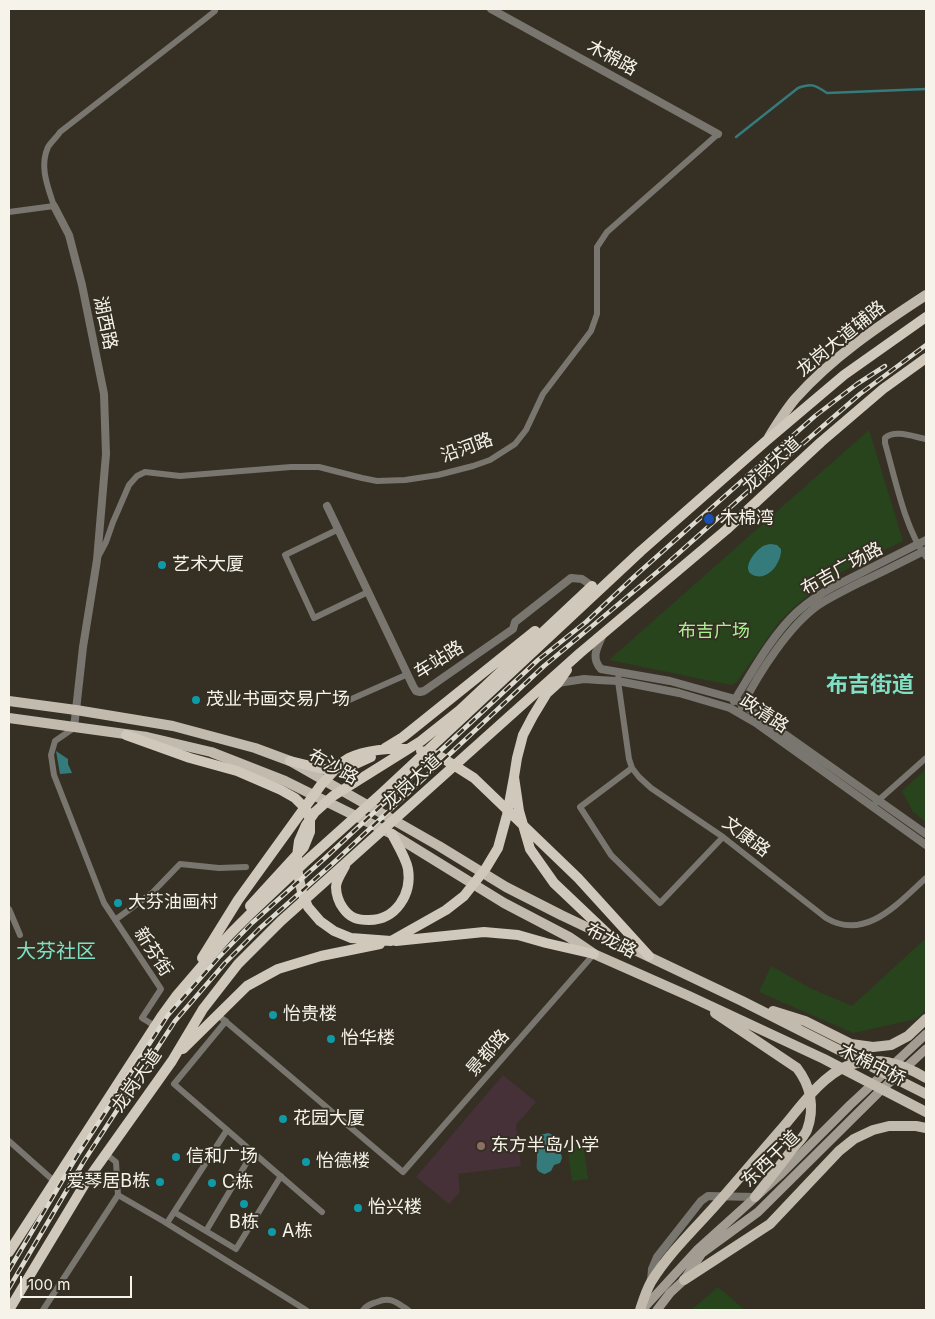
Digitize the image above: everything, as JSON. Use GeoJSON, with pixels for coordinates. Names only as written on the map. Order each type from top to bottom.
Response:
{"type":"FeatureCollection","features":[{"type":"Feature","properties":{"kind":"highway","name":"龙岗大道"},"geometry":{"type":"LineString","coordinates":[[9,1252],[155,1026],[182,989],[230,934],[641,551],[844,375],[926,317]]}},
{"type":"Feature","properties":{"kind":"highway","name":"龙岗大道"},"geometry":{"type":"LineString","coordinates":[[10,1310],[86,1182],[172,1061],[203,1009],[238,964],[281,921],[580,653],[726,530],[828,436],[883,389],[926,358]]}},
{"type":"Feature","properties":{"kind":"highway"},"geometry":{"type":"LineString","coordinates":[[290,761],[323,769],[347,768],[372,757],[403,737],[592,586],[641,551]]}},
{"type":"Feature","properties":{"kind":"highway"},"geometry":{"type":"LineString","coordinates":[[580,653],[558,683],[547,693],[532,716],[523,735],[517,758],[508,815],[498,848],[486,868],[464,896],[446,910],[391,941],[351,938],[334,931],[320,921],[308,907],[302,892],[297,856],[299,841],[306,825],[316,812],[333,796],[421,741],[460,710],[592,586]]}},
{"type":"Feature","properties":{"kind":"highway"},"geometry":{"type":"LineString","coordinates":[[126,735],[190,758],[237,771],[281,790],[295,798],[306,809],[310,820],[310,832],[304,847],[245,911],[230,934]]}},
{"type":"Feature","properties":{"kind":"highway"},"geometry":{"type":"LineString","coordinates":[[182,989],[238,900],[321,785],[349,758],[371,751],[397,749],[418,750],[441,758],[474,778],[578,878],[649,956]]}},
{"type":"Feature","properties":{"kind":"highway"},"geometry":{"type":"LineString","coordinates":[[514,777],[519,811],[530,849],[554,883],[613,939]]}},
{"type":"Feature","properties":{"kind":"highway"},"geometry":{"type":"LineString","coordinates":[[347,861],[336,886],[339,903],[349,916],[358,920],[384,918],[400,904],[406,892],[409,878],[408,866],[392,834]]}},
{"type":"Feature","properties":{"kind":"highway"},"geometry":{"type":"LineString","coordinates":[[172,1061],[222,1018],[247,986],[278,969],[321,956],[391,941],[484,932],[518,934],[546,943],[594,954]]}},
{"type":"Feature","properties":{"kind":"main road","name":"龙岗大道辅路"},"geometry":{"type":"LineString","coordinates":[[766,441],[794,401],[817,376],[857,343],[926,295]]}},
{"type":"Feature","properties":{"kind":"main road","name":"布沙路"},"geometry":{"type":"LineString","coordinates":[[9,701],[173,726],[255,748],[290,761],[439,846],[506,887],[613,939]]}},
{"type":"Feature","properties":{"kind":"main road","name":"布沙路"},"geometry":{"type":"LineString","coordinates":[[9,718],[147,737],[211,752],[285,780],[392,834]]}},
{"type":"Feature","properties":{"kind":"main road","name":"布龙路"},"geometry":{"type":"LineString","coordinates":[[392,834],[504,903],[569,937],[594,954],[824,1059]]}},
{"type":"Feature","properties":{"kind":"main road","name":"布龙路"},"geometry":{"type":"LineString","coordinates":[[613,939],[838,1049]]}},
{"type":"Feature","properties":{"kind":"main road"},"geometry":{"type":"LineString","coordinates":[[689,996],[797,1068],[804,1076],[807,1084],[812,1102],[806,1131],[755,1197]]}},
{"type":"Feature","properties":{"kind":"main road"},"geometry":{"type":"LineString","coordinates":[[742,1001],[805,1021],[851,1044],[873,1047],[891,1045],[908,1036],[926,1019]]}},
{"type":"Feature","properties":{"kind":"main road","name":"东西干道"},"geometry":{"type":"LineString","coordinates":[[641,1310],[755,1197],[926,1034]]}},
{"type":"Feature","properties":{"kind":"main road","name":"木棉中桥"},"geometry":{"type":"LineString","coordinates":[[838,1049],[926,1094]]}},
{"type":"Feature","properties":{"kind":"main road","name":"东西干道"},"geometry":{"type":"LineString","coordinates":[[657,1310],[670,1293],[684,1280],[700,1251],[758,1212],[926,1049]]}},
{"type":"Feature","properties":{"kind":"main road","name":"木棉中桥"},"geometry":{"type":"LineString","coordinates":[[824,1059],[926,1112]]}},
{"type":"Feature","properties":{"kind":"main road"},"geometry":{"type":"LineString","coordinates":[[641,1310],[650,1283],[683,1240],[721,1200],[810,1095],[832,1075],[844,1067],[858,1062],[876,1060],[891,1062],[915,1071],[926,1078]]}},
{"type":"Feature","properties":{"kind":"main road"},"geometry":{"type":"LineString","coordinates":[[684,1280],[770,1224],[839,1151],[854,1139],[873,1130],[890,1126],[926,1128]]}},
{"type":"Feature","properties":{"kind":"main road"},"geometry":{"type":"LineString","coordinates":[[700,1251],[713,1262]]}},
{"type":"Feature","properties":{"kind":"street","name":"湖西路"},"geometry":{"type":"LineString","coordinates":[[74,728],[83,647],[97,560],[106,454],[104,394],[82,285],[69,235],[54,206],[46,181],[44,163],[48,147],[60,132],[205,19],[215,9]]}},
{"type":"Feature","properties":{"kind":"street","name":"木棉路"},"geometry":{"type":"LineString","coordinates":[[491,9],[718,134]]}},
{"type":"Feature","properties":{"kind":"street","name":"沿河路"},"geometry":{"type":"LineString","coordinates":[[97,560],[129,485],[137,476],[145,472],[180,476],[292,467],[319,467],[377,481],[405,480],[438,475],[473,466],[490,460],[515,444],[526,430],[544,394],[591,331],[597,314],[598,247],[607,232],[718,134]]}},
{"type":"Feature","properties":{"kind":"street"},"geometry":{"type":"LineString","coordinates":[[9,212],[54,206]]}},
{"type":"Feature","properties":{"kind":"street"},"geometry":{"type":"LineString","coordinates":[[925,553],[918,544],[904,509],[885,444],[885,438],[895,433],[926,439]]}},
{"type":"Feature","properties":{"kind":"street","name":"车站路"},"geometry":{"type":"LineString","coordinates":[[327,506],[416,691],[424,691],[513,629],[515,622],[571,578],[582,579],[592,586]]}},
{"type":"Feature","properties":{"kind":"street"},"geometry":{"type":"LineString","coordinates":[[339,529],[285,555],[314,618],[368,592]]}},
{"type":"Feature","properties":{"kind":"street","name":"布吉广场路"},"geometry":{"type":"LineString","coordinates":[[730,708],[759,660],[779,632],[797,612],[833,587],[926,540]]}},
{"type":"Feature","properties":{"kind":"street","name":"布吉广场路"},"geometry":{"type":"LineString","coordinates":[[738,713],[767,664],[803,618],[820,604],[925,553]]}},
{"type":"Feature","properties":{"kind":"street","name":"政清路"},"geometry":{"type":"LineString","coordinates":[[604,632],[596,654],[596,664],[601,669],[670,681],[736,699],[926,834]]}},
{"type":"Feature","properties":{"kind":"street","name":"文康路"},"geometry":{"type":"LineString","coordinates":[[619,672],[618,681],[627,750],[632,768],[639,777],[651,788],[723,838],[826,918],[847,926],[862,924],[878,918],[893,908],[926,878]]}},
{"type":"Feature","properties":{"kind":"street"},"geometry":{"type":"LineString","coordinates":[[347,701],[408,674]]}},
{"type":"Feature","properties":{"kind":"street","name":"政清路"},"geometry":{"type":"LineString","coordinates":[[558,683],[584,679],[618,681],[679,693],[730,708],[756,723],[926,846]]}},
{"type":"Feature","properties":{"kind":"street","name":"新芬街"},"geometry":{"type":"LineString","coordinates":[[74,728],[54,740],[51,755],[54,775],[104,904],[160,989],[142,1018],[155,1026]]}},
{"type":"Feature","properties":{"kind":"street"},"geometry":{"type":"LineString","coordinates":[[872,806],[926,758]]}},
{"type":"Feature","properties":{"kind":"street"},"geometry":{"type":"LineString","coordinates":[[632,768],[580,807],[611,855],[660,903],[723,838]]}},
{"type":"Feature","properties":{"kind":"street"},"geometry":{"type":"LineString","coordinates":[[115,920],[152,893],[180,864],[219,868],[246,867]]}},
{"type":"Feature","properties":{"kind":"street"},"geometry":{"type":"LineString","coordinates":[[9,909],[20,935]]}},
{"type":"Feature","properties":{"kind":"street","name":"景都路"},"geometry":{"type":"LineString","coordinates":[[222,1018],[403,1172],[594,954]]}},
{"type":"Feature","properties":{"kind":"street"},"geometry":{"type":"LineString","coordinates":[[222,1018],[174,1084],[322,1212]]}},
{"type":"Feature","properties":{"kind":"street"},"geometry":{"type":"LineString","coordinates":[[167,1223],[227,1130]]}},
{"type":"Feature","properties":{"kind":"street"},"geometry":{"type":"LineString","coordinates":[[9,1141],[54,1181]]}},
{"type":"Feature","properties":{"kind":"street"},"geometry":{"type":"LineString","coordinates":[[206,1231],[253,1152]]}},
{"type":"Feature","properties":{"kind":"street"},"geometry":{"type":"LineString","coordinates":[[43,1310],[118,1195],[116,1162],[106,1154]]}},
{"type":"Feature","properties":{"kind":"street"},"geometry":{"type":"LineString","coordinates":[[174,1212],[236,1249],[281,1176]]}},
{"type":"Feature","properties":{"kind":"street"},"geometry":{"type":"LineString","coordinates":[[118,1195],[167,1223],[306,1310]]}},
{"type":"Feature","properties":{"kind":"street"},"geometry":{"type":"LineString","coordinates":[[650,1283],[652,1269],[657,1257],[701,1201],[708,1196],[755,1197]]}},
{"type":"Feature","properties":{"kind":"street"},"geometry":{"type":"LineString","coordinates":[[665,1247],[683,1240]]}},
{"type":"Feature","properties":{"kind":"street"},"geometry":{"type":"LineString","coordinates":[[363,1310],[368,1305],[388,1299],[408,1310]]}},
{"type":"Feature","properties":{"kind":"shaded area","name":"东方半岛小学"},"geometry":{"type":"Polygon","coordinates":[[[503,1075],[536,1102],[516,1125],[521,1166],[458,1174],[460,1192],[449,1204],[416,1177],[503,1075]]]}},
{"type":"Feature","properties":{"kind":"green space","name":"布吉广场"},"geometry":{"type":"Polygon","coordinates":[[[869,430],[903,541],[827,580],[794,607],[779,622],[737,682],[731,685],[609,660],[869,430]]]}},
{"type":"Feature","properties":{"kind":"green space"},"geometry":{"type":"Polygon","coordinates":[[[926,769],[926,822],[913,812],[902,791],[926,769]]]}},
{"type":"Feature","properties":{"kind":"green space"},"geometry":{"type":"Polygon","coordinates":[[[926,938],[926,1010],[916,1019],[853,1033],[759,992],[771,966],[810,988],[852,1006],[926,938]]]}},
{"type":"Feature","properties":{"kind":"green space"},"geometry":{"type":"Polygon","coordinates":[[[583,1142],[588,1179],[572,1181],[567,1144],[583,1142]]]}},
{"type":"Feature","properties":{"kind":"green space"},"geometry":{"type":"Polygon","coordinates":[[[718,1287],[745,1310],[691,1310],[718,1287]]]}},
{"type":"Feature","properties":{"kind":"water"},"geometry":{"type":"Polygon","coordinates":[[[771,544],[777,545],[781,549],[777,565],[764,576],[753,575],[749,572],[748,568],[750,560],[760,548],[771,544]]]}},
{"type":"Feature","properties":{"kind":"water"},"geometry":{"type":"Polygon","coordinates":[[[56,751],[68,759],[72,773],[60,774],[56,751]]]}},
{"type":"Feature","properties":{"kind":"water"},"geometry":{"type":"Polygon","coordinates":[[[548,1133],[557,1140],[555,1151],[561,1154],[562,1158],[560,1163],[554,1165],[551,1171],[545,1174],[539,1172],[537,1168],[536,1144],[540,1135],[548,1133]]]}},
{"type":"Feature","properties":{"kind":"waterway"},"geometry":{"type":"LineString","coordinates":[[736,137],[803,86],[810,85],[827,93],[926,89]]}},
{"type":"Feature","properties":{"kind":"railway"},"geometry":{"type":"LineString","coordinates":[[9,1288],[84,1161],[175,1021],[225,963],[259,929],[331,865],[544,666],[662,568],[860,394],[926,345]]}},
{"type":"Feature","properties":{"kind":"railway"},"geometry":{"type":"LineString","coordinates":[[9,1270],[77,1156],[168,1015],[219,957],[252,923],[325,858],[538,660],[586,622],[636,575],[815,416],[857,384],[885,366]]}},
{"type":"Feature","properties":{"kind":"place","name":"木棉湾"},"geometry":{"type":"Point","coordinates":[709,519]}},
{"type":"Feature","properties":{"kind":"place","name":"艺术大厦"},"geometry":{"type":"Point","coordinates":[162,565]}},
{"type":"Feature","properties":{"kind":"place","name":"茂业书画交易广场"},"geometry":{"type":"Point","coordinates":[196,700]}},
{"type":"Feature","properties":{"kind":"place","name":"大芬油画村"},"geometry":{"type":"Point","coordinates":[118,903]}},
{"type":"Feature","properties":{"kind":"place","name":"怡贵楼"},"geometry":{"type":"Point","coordinates":[273,1015]}},
{"type":"Feature","properties":{"kind":"place","name":"怡华楼"},"geometry":{"type":"Point","coordinates":[331,1039]}},
{"type":"Feature","properties":{"kind":"place","name":"花园大厦"},"geometry":{"type":"Point","coordinates":[283,1119]}},
{"type":"Feature","properties":{"kind":"place","name":"东方半岛小学"},"geometry":{"type":"Point","coordinates":[481,1146]}},
{"type":"Feature","properties":{"kind":"place","name":"信和广场"},"geometry":{"type":"Point","coordinates":[176,1157]}},
{"type":"Feature","properties":{"kind":"place","name":"怡德楼"},"geometry":{"type":"Point","coordinates":[306,1162]}},
{"type":"Feature","properties":{"kind":"place","name":"爱琴居B栋"},"geometry":{"type":"Point","coordinates":[160,1182]}},
{"type":"Feature","properties":{"kind":"place","name":"C栋"},"geometry":{"type":"Point","coordinates":[212,1183]}},
{"type":"Feature","properties":{"kind":"place","name":"B栋"},"geometry":{"type":"Point","coordinates":[244,1204]}},
{"type":"Feature","properties":{"kind":"place","name":"怡兴楼"},"geometry":{"type":"Point","coordinates":[358,1208]}},
{"type":"Feature","properties":{"kind":"place","name":"A栋"},"geometry":{"type":"Point","coordinates":[272,1232]}},
{"type":"Feature","properties":{"kind":"district","name":"布吉街道"},"geometry":{"type":"Point","coordinates":[870,685]}},
{"type":"Feature","properties":{"kind":"district","name":"大芬社区"},"geometry":{"type":"Point","coordinates":[56,952]}}]}
